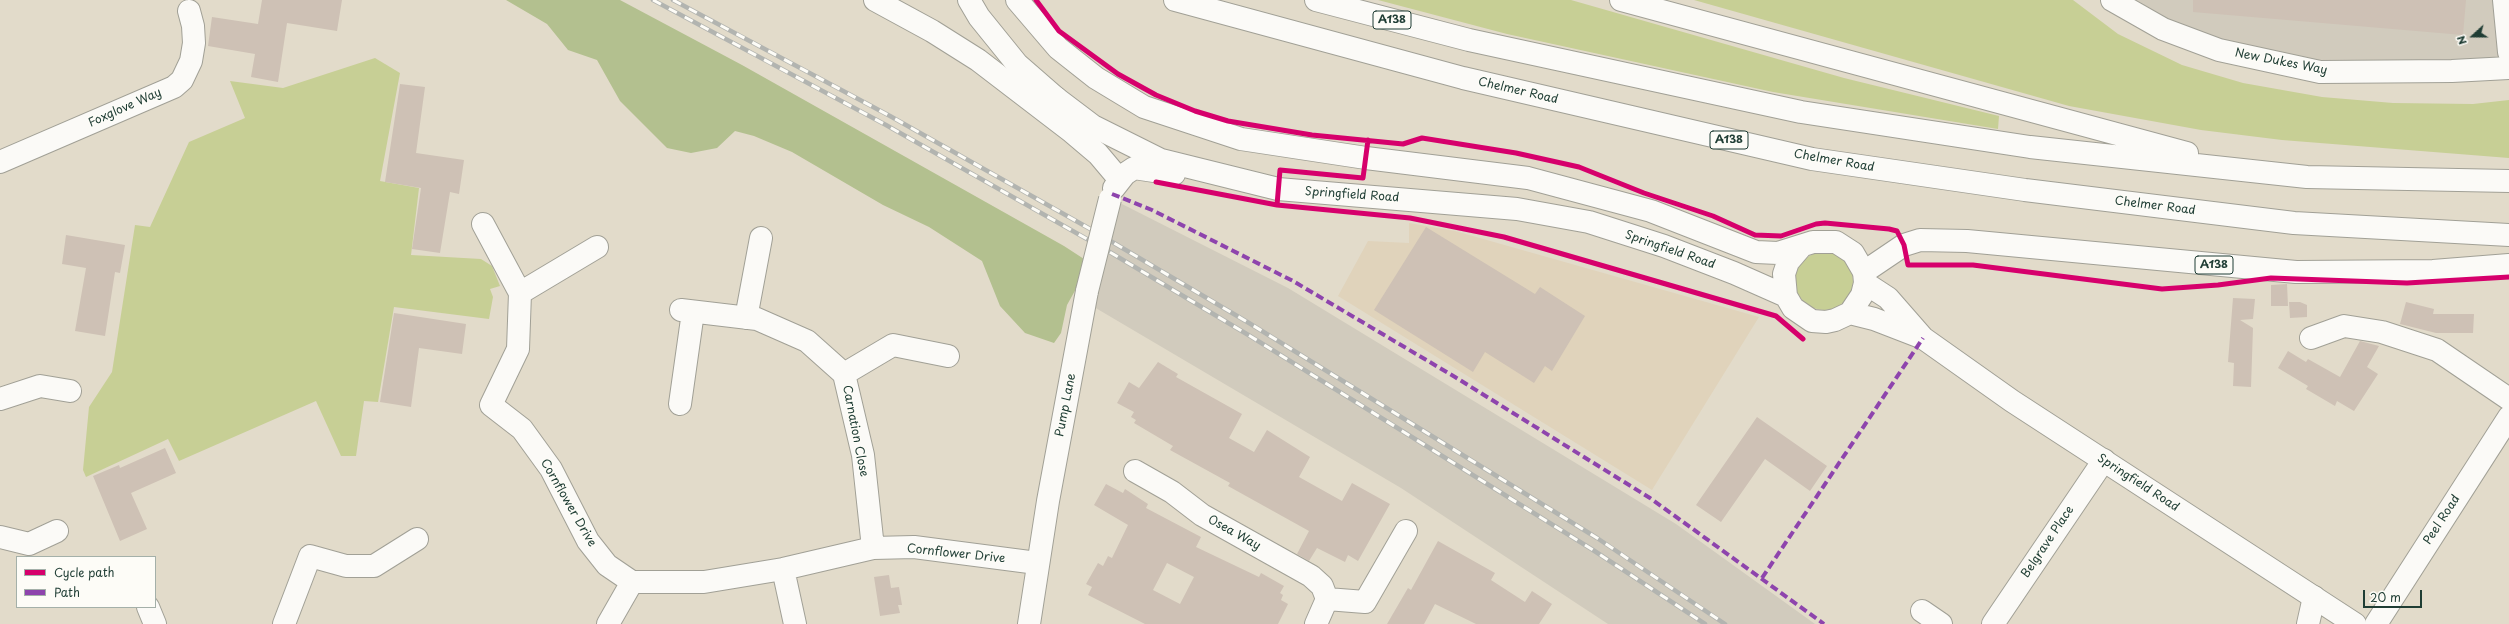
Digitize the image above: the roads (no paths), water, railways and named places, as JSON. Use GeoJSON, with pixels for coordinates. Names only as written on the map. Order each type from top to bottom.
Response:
{"type":"FeatureCollection","features":[{"type":"Feature","properties":{"kind":"main road"},"geometry":{"type":"LineString","coordinates":[[875,0],[932,31],[978,60],[1072,132],[1098,154],[1113,187]]}},
{"type":"Feature","properties":{"kind":"main road","name":"Springfield Road"},"geometry":{"type":"LineString","coordinates":[[969,0],[979,17],[1017,64],[1056,98],[1093,126],[1161,160],[1270,188],[1330,195],[1517,209],[1589,222],[1664,246],[1734,273],[1786,296],[1794,308],[1812,321],[1835,320],[1850,313],[1874,319],[1923,338]]}},
{"type":"Feature","properties":{"kind":"main road","name":"Springfield Road"},"geometry":{"type":"LineString","coordinates":[[1017,0],[1058,48],[1096,78],[1144,107],[1241,139],[1366,158],[1528,178],[1651,211],[1756,252],[1778,253],[1800,248],[1813,242],[1836,242],[1853,253],[1864,278],[1888,298],[1923,338],[2012,401],[2356,624]]}},
{"type":"Feature","properties":{"kind":"main road","name":"Chelmer Road"},"geometry":{"type":"LineString","coordinates":[[1175,0],[1463,78],[1812,159],[2025,190],[2294,223],[2509,235]]}},
{"type":"Feature","properties":{"kind":"main road","name":"A138"},"geometry":{"type":"LineString","coordinates":[[1316,0],[1468,40],[1801,112],[2030,148],[2307,177],[2509,181]]}},
{"type":"Feature","properties":{"kind":"main road","name":"A138"},"geometry":{"type":"LineString","coordinates":[[1620,0],[2253,171]]}},
{"type":"Feature","properties":{"kind":"main road","name":"New Dukes Way"},"geometry":{"type":"LineString","coordinates":[[2112,0],[2163,29],[2219,50],[2320,72],[2452,72],[2509,68]]}},
{"type":"Feature","properties":{"kind":"main road"},"geometry":{"type":"LineString","coordinates":[[2504,0],[2509,52]]}},
{"type":"Feature","properties":{"kind":"main road","name":"Foxglove Way"},"geometry":{"type":"LineString","coordinates":[[0,162],[168,89],[182,80],[191,61],[194,43],[193,26],[189,11]]}},
{"type":"Feature","properties":{"kind":"main road"},"geometry":{"type":"LineString","coordinates":[[978,60],[1056,98]]}},
{"type":"Feature","properties":{"kind":"main road","name":"Pump Lane"},"geometry":{"type":"LineString","coordinates":[[1029,624],[1037,563],[1087,291],[1113,187],[1108,151],[1093,126]]}},
{"type":"Feature","properties":{"kind":"main road","name":"Pump Lane"},"geometry":{"type":"LineString","coordinates":[[1113,187],[1125,174],[1134,168],[1156,170],[1219,185],[1270,188]]}},
{"type":"Feature","properties":{"kind":"main road"},"geometry":{"type":"LineString","coordinates":[[483,224],[520,293],[597,247]]}},
{"type":"Feature","properties":{"kind":"main road"},"geometry":{"type":"LineString","coordinates":[[746,318],[761,238]]}},
{"type":"Feature","properties":{"kind":"main road","name":"A138"},"geometry":{"type":"LineString","coordinates":[[1864,278],[1904,245],[1920,240],[1967,241],[2296,272],[2433,271],[2509,265]]}},
{"type":"Feature","properties":{"kind":"main road"},"geometry":{"type":"LineString","coordinates":[[1786,296],[1784,274],[1788,262],[1800,248]]}},
{"type":"Feature","properties":{"kind":"main road"},"geometry":{"type":"LineString","coordinates":[[1850,313],[1858,303],[1864,278]]}},
{"type":"Feature","properties":{"kind":"main road","name":"Cornflower Drive"},"geometry":{"type":"LineString","coordinates":[[520,293],[518,349],[491,405],[522,429],[543,458],[588,541],[607,565],[632,582],[704,582],[783,570],[873,548],[914,547],[1037,563]]}},
{"type":"Feature","properties":{"kind":"main road","name":"Carnation Close"},"geometry":{"type":"LineString","coordinates":[[680,404],[687,311],[757,319],[807,342],[844,374],[863,455],[873,548]]}},
{"type":"Feature","properties":{"kind":"main road"},"geometry":{"type":"LineString","coordinates":[[2311,338],[2344,326],[2382,332],[2437,350],[2509,399]]}},
{"type":"Feature","properties":{"kind":"main road"},"geometry":{"type":"LineString","coordinates":[[844,374],[893,345],[948,356]]}},
{"type":"Feature","properties":{"kind":"main road"},"geometry":{"type":"LineString","coordinates":[[0,399],[40,386],[70,391]]}},
{"type":"Feature","properties":{"kind":"main road","name":"Peel Road"},"geometry":{"type":"LineString","coordinates":[[2376,624],[2509,417]]}},
{"type":"Feature","properties":{"kind":"main road","name":"Belgrave Place"},"geometry":{"type":"LineString","coordinates":[[1993,624],[2104,460]]}},
{"type":"Feature","properties":{"kind":"main road","name":"Osea Way"},"geometry":{"type":"LineString","coordinates":[[1135,471],[1172,492],[1202,515],[1311,576],[1322,586],[1327,599]]}},
{"type":"Feature","properties":{"kind":"main road"},"geometry":{"type":"LineString","coordinates":[[0,538],[29,544],[57,531]]}},
{"type":"Feature","properties":{"kind":"main road"},"geometry":{"type":"LineString","coordinates":[[1316,624],[1327,599],[1364,602],[1406,531]]}},
{"type":"Feature","properties":{"kind":"main road"},"geometry":{"type":"LineString","coordinates":[[284,624],[310,556],[346,566],[374,566],[417,539]]}},
{"type":"Feature","properties":{"kind":"main road"},"geometry":{"type":"LineString","coordinates":[[783,570],[795,624]]}},
{"type":"Feature","properties":{"kind":"main road"},"geometry":{"type":"LineString","coordinates":[[608,624],[632,582]]}},
{"type":"Feature","properties":{"kind":"main road"},"geometry":{"type":"LineString","coordinates":[[2308,624],[2314,597]]}},
{"type":"Feature","properties":{"kind":"main road"},"geometry":{"type":"LineString","coordinates":[[148,608],[155,624]]}},
{"type":"Feature","properties":{"kind":"main road"},"geometry":{"type":"LineString","coordinates":[[1922,611],[1941,624]]}},
{"type":"Feature","properties":{"kind":"railway"},"geometry":{"type":"LineString","coordinates":[[653,0],[886,125],[1108,251],[1250,336],[1593,550],[1705,624]]}},
{"type":"Feature","properties":{"kind":"railway"},"geometry":{"type":"LineString","coordinates":[[673,0],[890,116],[1092,230],[1249,323],[1597,538],[1725,624]]}}]}
